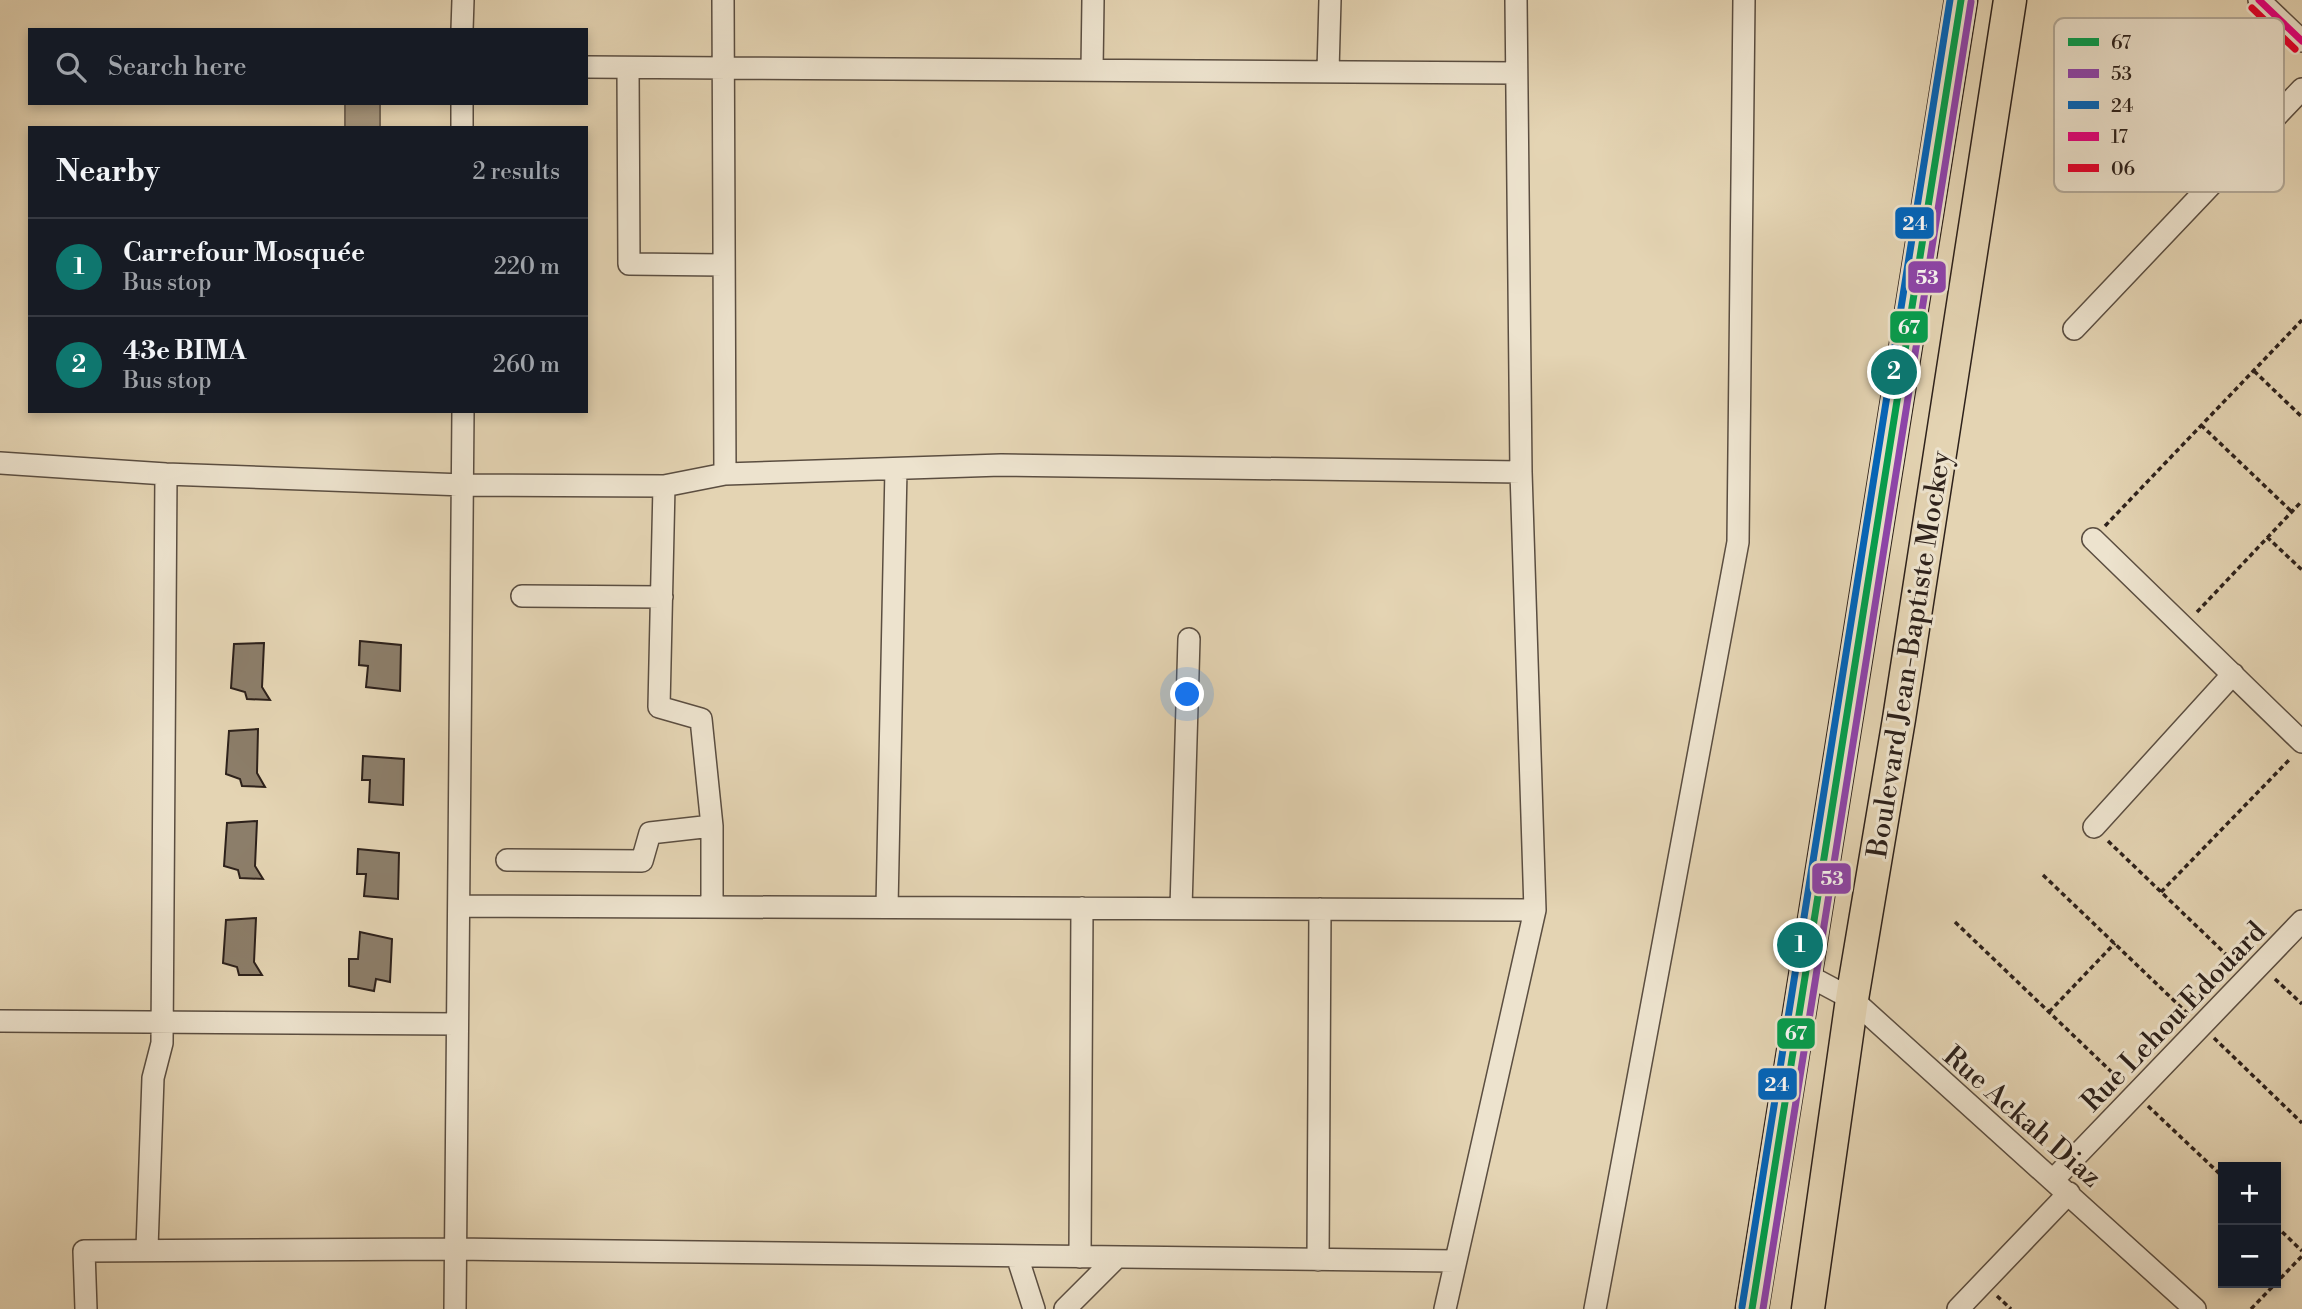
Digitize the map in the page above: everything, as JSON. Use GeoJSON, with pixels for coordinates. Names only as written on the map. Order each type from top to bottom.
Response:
{"type":"FeatureCollection","features":[{"type":"Feature","properties":{"kind":"highway","name":"Boulevard Jean-Baptiste Mockey"},"geometry":{"type":"LineString","coordinates":[[1752,1309],[1961,0]]}},
{"type":"Feature","properties":{"kind":"highway","name":"Boulevard Jean-Baptiste Mockey"},"geometry":{"type":"LineString","coordinates":[[1808,1309],[1853,999],[2010,0]]}},
{"type":"Feature","properties":{"kind":"street"},"geometry":{"type":"LineString","coordinates":[[462,28],[463,0]]}},
{"type":"Feature","properties":{"kind":"street"},"geometry":{"type":"LineString","coordinates":[[723,0],[725,474]]}},
{"type":"Feature","properties":{"kind":"street"},"geometry":{"type":"LineString","coordinates":[[1092,69],[1093,0]]}},
{"type":"Feature","properties":{"kind":"street"},"geometry":{"type":"LineString","coordinates":[[1328,71],[1330,0]]}},
{"type":"Feature","properties":{"kind":"street"},"geometry":{"type":"LineString","coordinates":[[1446,1309],[1535,910],[1521,471],[1516,0]]}},
{"type":"Feature","properties":{"kind":"street"},"geometry":{"type":"LineString","coordinates":[[1595,1309],[1738,542],[1744,0]]}},
{"type":"Feature","properties":{"kind":"street"},"geometry":{"type":"LineString","coordinates":[[2259,0],[2278,18]]}},
{"type":"Feature","properties":{"kind":"street"},"geometry":{"type":"LineString","coordinates":[[2284,24],[2302,41]]}},
{"type":"Feature","properties":{"kind":"street"},"geometry":{"type":"LineString","coordinates":[[588,67],[1515,73]]}},
{"type":"Feature","properties":{"kind":"street"},"geometry":{"type":"LineString","coordinates":[[628,68],[629,264],[723,265]]}},
{"type":"Feature","properties":{"kind":"street"},"geometry":{"type":"LineString","coordinates":[[2284,108],[2302,89]]}},
{"type":"Feature","properties":{"kind":"street"},"geometry":{"type":"LineString","coordinates":[[462,105],[462,126]]}},
{"type":"Feature","properties":{"kind":"street"},"geometry":{"type":"LineString","coordinates":[[2074,329],[2204,192]]}},
{"type":"Feature","properties":{"kind":"street"},"geometry":{"type":"LineString","coordinates":[[455,1309],[457,1024],[461,905],[463,413]]}},
{"type":"Feature","properties":{"kind":"street"},"geometry":{"type":"LineString","coordinates":[[0,463],[166,474],[464,485],[664,486],[725,474],[1001,465],[1521,471]]}},
{"type":"Feature","properties":{"kind":"street"},"geometry":{"type":"LineString","coordinates":[[887,907],[896,469]]}},
{"type":"Feature","properties":{"kind":"street"},"geometry":{"type":"LineString","coordinates":[[147,1248],[153,1078],[162,1043],[166,474]]}},
{"type":"Feature","properties":{"kind":"street"},"geometry":{"type":"LineString","coordinates":[[664,486],[659,706],[701,719],[712,826],[712,906]]}},
{"type":"Feature","properties":{"kind":"street"},"geometry":{"type":"LineString","coordinates":[[2093,539],[2233,674],[2297,749]]}},
{"type":"Feature","properties":{"kind":"street"},"geometry":{"type":"LineString","coordinates":[[522,596],[662,597]]}},
{"type":"Feature","properties":{"kind":"street"},"geometry":{"type":"LineString","coordinates":[[1181,908],[1189,639]]}},
{"type":"Feature","properties":{"kind":"street"},"geometry":{"type":"LineString","coordinates":[[2094,827],[2233,674]]}},
{"type":"Feature","properties":{"kind":"street"},"geometry":{"type":"LineString","coordinates":[[506,860],[642,861],[650,833],[712,826]]}},
{"type":"Feature","properties":{"kind":"street"},"geometry":{"type":"LineString","coordinates":[[461,905],[1535,910]]}},
{"type":"Feature","properties":{"kind":"street"},"geometry":{"type":"LineString","coordinates":[[1080,1257],[1082,908]]}},
{"type":"Feature","properties":{"kind":"street"},"geometry":{"type":"LineString","coordinates":[[1318,1260],[1320,909]]}},
{"type":"Feature","properties":{"kind":"street","name":"Rue Lehou Edouard"},"geometry":{"type":"LineString","coordinates":[[1958,1309],[2136,1094],[2302,921]]}},
{"type":"Feature","properties":{"kind":"street","name":"Rue Ackah Diaz"},"geometry":{"type":"LineString","coordinates":[[1807,975],[1853,999],[2195,1309]]}},
{"type":"Feature","properties":{"kind":"street"},"geometry":{"type":"LineString","coordinates":[[0,1021],[457,1024]]}},
{"type":"Feature","properties":{"kind":"street"},"geometry":{"type":"LineString","coordinates":[[86,1309],[84,1251],[147,1248],[1455,1261]]}},
{"type":"Feature","properties":{"kind":"street"},"geometry":{"type":"LineString","coordinates":[[1017,1256],[1034,1309]]}},
{"type":"Feature","properties":{"kind":"street"},"geometry":{"type":"LineString","coordinates":[[1065,1309],[1117,1257]]}},
{"type":"Feature","properties":{"kind":"path"},"geometry":{"type":"LineString","coordinates":[[2093,539],[2302,320]]}},
{"type":"Feature","properties":{"kind":"path"},"geometry":{"type":"LineString","coordinates":[[2253,371],[2302,417]]}},
{"type":"Feature","properties":{"kind":"path"},"geometry":{"type":"LineString","coordinates":[[2201,425],[2292,512]]}},
{"type":"Feature","properties":{"kind":"path"},"geometry":{"type":"LineString","coordinates":[[2183,626],[2302,501]]}},
{"type":"Feature","properties":{"kind":"path"},"geometry":{"type":"LineString","coordinates":[[2267,537],[2302,570]]}},
{"type":"Feature","properties":{"kind":"path"},"geometry":{"type":"LineString","coordinates":[[2161,892],[2297,749]]}},
{"type":"Feature","properties":{"kind":"path"},"geometry":{"type":"LineString","coordinates":[[2094,827],[2161,892],[2255,970],[2302,1004]]}},
{"type":"Feature","properties":{"kind":"path"},"geometry":{"type":"LineString","coordinates":[[2043,875],[2302,1123]]}},
{"type":"Feature","properties":{"kind":"path"},"geometry":{"type":"LineString","coordinates":[[1955,922],[2218,1172]]}},
{"type":"Feature","properties":{"kind":"path"},"geometry":{"type":"LineString","coordinates":[[2049,1012],[2115,943]]}},
{"type":"Feature","properties":{"kind":"path"},"geometry":{"type":"LineString","coordinates":[[2251,1309],[2302,1254],[2281,1231]]}},
{"type":"Feature","properties":{"kind":"shaded area"},"geometry":{"type":"Polygon","coordinates":[[[345,105],[380,105],[380,126],[345,126],[345,105]]]}},
{"type":"Feature","properties":{"kind":"building"},"geometry":{"type":"Polygon","coordinates":[[[360,641],[401,645],[400,691],[366,687],[368,666],[359,665],[360,641]]]}},
{"type":"Feature","properties":{"kind":"building"},"geometry":{"type":"Polygon","coordinates":[[[264,643],[262,687],[270,700],[247,699],[245,692],[231,688],[234,644],[264,643]]]}},
{"type":"Feature","properties":{"kind":"building"},"geometry":{"type":"Polygon","coordinates":[[[258,729],[257,773],[265,787],[242,786],[240,779],[226,774],[229,731],[258,729]]]}},
{"type":"Feature","properties":{"kind":"building"},"geometry":{"type":"Polygon","coordinates":[[[363,756],[404,759],[403,805],[369,802],[370,780],[362,780],[363,756]]]}},
{"type":"Feature","properties":{"kind":"building"},"geometry":{"type":"Polygon","coordinates":[[[257,821],[255,866],[263,879],[240,878],[238,870],[224,866],[227,823],[257,821]]]}},
{"type":"Feature","properties":{"kind":"building"},"geometry":{"type":"Polygon","coordinates":[[[358,849],[399,853],[398,899],[364,896],[366,874],[357,874],[358,849]]]}},
{"type":"Feature","properties":{"kind":"building"},"geometry":{"type":"Polygon","coordinates":[[[256,918],[254,962],[262,975],[239,975],[237,967],[223,963],[226,920],[256,918]]]}},
{"type":"Feature","properties":{"kind":"building"},"geometry":{"type":"Polygon","coordinates":[[[360,932],[392,939],[390,982],[376,979],[374,991],[349,986],[349,959],[358,959],[360,932]]]}},
{"type":"Feature","properties":{"kind":"transit line","name":"24"},"geometry":{"type":"LineString","coordinates":[[1742,1307],[1950,0]]}},
{"type":"Feature","properties":{"kind":"transit line","name":"67"},"geometry":{"type":"LineString","coordinates":[[1752,1309],[1961,0]]}},
{"type":"Feature","properties":{"kind":"transit line","name":"17"},"geometry":{"type":"LineString","coordinates":[[2259,0],[2278,18]]}},
{"type":"Feature","properties":{"kind":"transit line","name":"53"},"geometry":{"type":"LineString","coordinates":[[1763,1309],[1971,2]]}},
{"type":"Feature","properties":{"kind":"transit line","name":"06"},"geometry":{"type":"LineString","coordinates":[[2252,8],[2262,18]]}},
{"type":"Feature","properties":{"kind":"transit line","name":"17"},"geometry":{"type":"LineString","coordinates":[[2284,24],[2302,41]]}},
{"type":"Feature","properties":{"kind":"transit line","name":"06"},"geometry":{"type":"LineString","coordinates":[[2284,39],[2295,49]]}},
{"type":"Feature","properties":{"kind":"place","name":"43e BIMA"},"geometry":{"type":"Point","coordinates":[1894,372]}},
{"type":"Feature","properties":{"kind":"place","name":"Carrefour Mosquée"},"geometry":{"type":"Point","coordinates":[1800,945]}}]}
